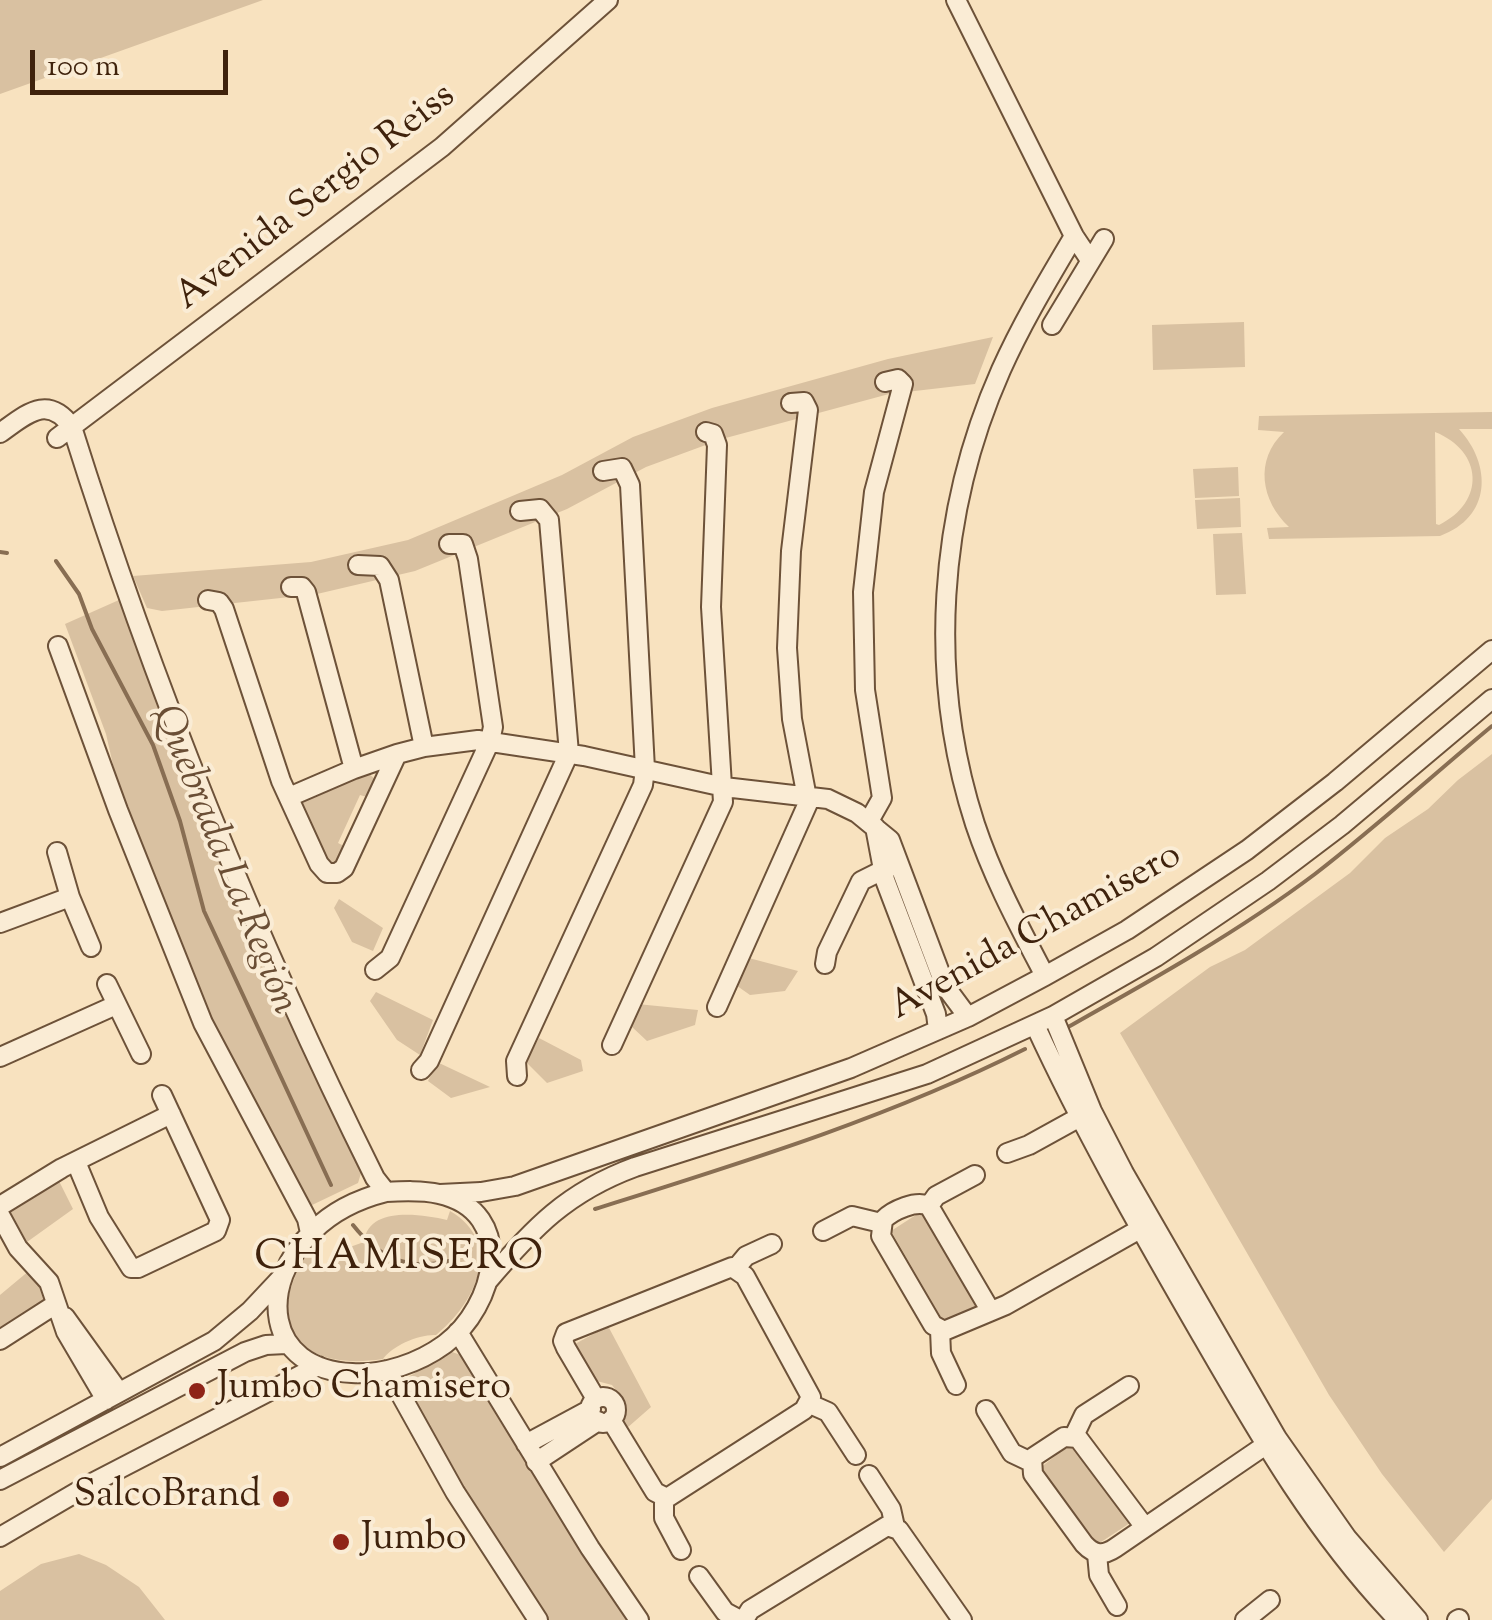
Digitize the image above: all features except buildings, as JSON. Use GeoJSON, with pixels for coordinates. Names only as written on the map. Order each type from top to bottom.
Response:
{"type":"FeatureCollection","features":[{"type":"Feature","properties":{"kind":"street","name":"Avenida Sergio Reiss"},"geometry":{"type":"LineString","coordinates":[[64,432],[427,159],[608,0]]}},
{"type":"Feature","properties":{"kind":"street"},"geometry":{"type":"LineString","coordinates":[[956,0],[1074,236],[1090,260]]}},
{"type":"Feature","properties":{"kind":"street"},"geometry":{"type":"LineString","coordinates":[[1045,976],[996,878],[964,788],[947,692],[946,596],[958,504],[981,420],[1017,336],[1074,236]]}},
{"type":"Feature","properties":{"kind":"street"},"geometry":{"type":"LineString","coordinates":[[1052,325],[1104,239]]}},
{"type":"Feature","properties":{"kind":"street"},"geometry":{"type":"LineString","coordinates":[[872,824],[882,798],[865,690],[863,592],[874,492],[902,384],[898,379],[885,382]]}},
{"type":"Feature","properties":{"kind":"street"},"geometry":{"type":"LineString","coordinates":[[717,1007],[804,814],[807,796],[792,719],[787,614],[808,410],[804,402],[792,403]]}},
{"type":"Feature","properties":{"kind":"street"},"geometry":{"type":"LineString","coordinates":[[0,433],[28,413],[44,409],[59,413],[212,822],[298,1020],[367,1162],[386,1192]]}},
{"type":"Feature","properties":{"kind":"street"},"geometry":{"type":"LineString","coordinates":[[612,1045],[722,802],[711,607],[718,445],[713,434],[706,432]]}},
{"type":"Feature","properties":{"kind":"street"},"geometry":{"type":"LineString","coordinates":[[517,1076],[516,1061],[642,785],[645,769],[630,485],[622,468],[603,471]]}},
{"type":"Feature","properties":{"kind":"street"},"geometry":{"type":"LineString","coordinates":[[421,1070],[570,753],[549,520],[540,509],[520,511]]}},
{"type":"Feature","properties":{"kind":"street"},"geometry":{"type":"LineString","coordinates":[[374,970],[390,958],[493,727],[468,559],[463,544],[449,544]]}},
{"type":"Feature","properties":{"kind":"street"},"geometry":{"type":"LineString","coordinates":[[358,565],[380,566],[389,580],[424,746]]}},
{"type":"Feature","properties":{"kind":"street"},"geometry":{"type":"LineString","coordinates":[[291,587],[306,592],[354,768]]}},
{"type":"Feature","properties":{"kind":"street"},"geometry":{"type":"LineString","coordinates":[[208,600],[219,602],[224,610],[288,797],[320,866],[327,872],[339,872],[397,754]]}},
{"type":"Feature","properties":{"kind":"street"},"geometry":{"type":"LineString","coordinates":[[58,646],[203,1023],[307,1219],[310,1233]]}},
{"type":"Feature","properties":{"kind":"street","name":"Avenida Chamisero"},"geometry":{"type":"LineString","coordinates":[[440,1194],[516,1186],[879,1057],[968,1017],[1128,930],[1260,840],[1492,650]]}},
{"type":"Feature","properties":{"kind":"street","name":"Avenida Chamisero"},"geometry":{"type":"LineString","coordinates":[[487,1282],[550,1214],[597,1182],[635,1166],[952,1064],[1053,1016],[1156,956],[1268,881],[1492,699]]}},
{"type":"Feature","properties":{"kind":"street"},"geometry":{"type":"LineString","coordinates":[[288,797],[354,768],[424,746],[490,741],[570,753],[724,787],[807,796],[844,805],[890,840],[895,909],[936,1014],[938,1030]]}},
{"type":"Feature","properties":{"kind":"street"},"geometry":{"type":"LineString","coordinates":[[57,852],[70,896],[92,947]]}},
{"type":"Feature","properties":{"kind":"street"},"geometry":{"type":"LineString","coordinates":[[826,964],[860,881],[892,865]]}},
{"type":"Feature","properties":{"kind":"street"},"geometry":{"type":"LineString","coordinates":[[892,865],[946,986],[968,1017]]}},
{"type":"Feature","properties":{"kind":"street"},"geometry":{"type":"LineString","coordinates":[[0,923],[70,896]]}},
{"type":"Feature","properties":{"kind":"street"},"geometry":{"type":"LineString","coordinates":[[108,984],[141,1054]]}},
{"type":"Feature","properties":{"kind":"street"},"geometry":{"type":"LineString","coordinates":[[0,1058],[116,1005]]}},
{"type":"Feature","properties":{"kind":"street"},"geometry":{"type":"LineString","coordinates":[[1053,1016],[1085,1114]]}},
{"type":"Feature","properties":{"kind":"street"},"geometry":{"type":"LineString","coordinates":[[1035,1025],[1270,1442],[1398,1620]]}},
{"type":"Feature","properties":{"kind":"street"},"geometry":{"type":"LineString","coordinates":[[879,1057],[877,1079],[886,1086]]}},
{"type":"Feature","properties":{"kind":"street"},"geometry":{"type":"LineString","coordinates":[[76,1162],[99,1216],[130,1268],[138,1268],[216,1231],[220,1220],[162,1095]]}},
{"type":"Feature","properties":{"kind":"street"},"geometry":{"type":"LineString","coordinates":[[0,1206],[171,1114]]}},
{"type":"Feature","properties":{"kind":"street"},"geometry":{"type":"LineString","coordinates":[[1007,1152],[1029,1145],[1085,1114]]}},
{"type":"Feature","properties":{"kind":"street"},"geometry":{"type":"LineString","coordinates":[[929,1206],[938,1195],[975,1174]]}},
{"type":"Feature","properties":{"kind":"street"},"geometry":{"type":"LineString","coordinates":[[0,1457],[214,1341],[254,1308],[284,1274],[310,1233],[342,1209],[386,1192],[440,1194],[466,1207],[487,1230],[492,1250],[487,1282],[458,1332],[430,1353],[387,1370],[356,1374],[318,1366],[286,1344],[266,1345],[244,1352],[0,1480]]}},
{"type":"Feature","properties":{"kind":"street"},"geometry":{"type":"LineString","coordinates":[[990,1310],[929,1206],[918,1204],[892,1213],[881,1224],[880,1236],[940,1330],[953,1330],[1006,1305],[1147,1226]]}},
{"type":"Feature","properties":{"kind":"street"},"geometry":{"type":"LineString","coordinates":[[0,1215],[18,1248],[49,1282],[59,1309],[88,1344],[112,1396]]}},
{"type":"Feature","properties":{"kind":"street"},"geometry":{"type":"LineString","coordinates":[[823,1231],[858,1216],[881,1224]]}},
{"type":"Feature","properties":{"kind":"street"},"geometry":{"type":"LineString","coordinates":[[736,1268],[746,1256],[772,1244]]}},
{"type":"Feature","properties":{"kind":"street"},"geometry":{"type":"LineString","coordinates":[[664,1498],[655,1492],[599,1412],[564,1344],[566,1333],[736,1268],[745,1276],[810,1394],[810,1404]]}},
{"type":"Feature","properties":{"kind":"street"},"geometry":{"type":"LineString","coordinates":[[284,1274],[277,1310],[286,1344]]}},
{"type":"Feature","properties":{"kind":"street"},"geometry":{"type":"LineString","coordinates":[[0,1340],[59,1309]]}},
{"type":"Feature","properties":{"kind":"street"},"geometry":{"type":"LineString","coordinates":[[940,1330],[941,1353],[956,1385]]}},
{"type":"Feature","properties":{"kind":"street"},"geometry":{"type":"LineString","coordinates":[[458,1332],[638,1620]]}},
{"type":"Feature","properties":{"kind":"street"},"geometry":{"type":"LineString","coordinates":[[0,1537],[94,1482],[318,1366]]}},
{"type":"Feature","properties":{"kind":"street"},"geometry":{"type":"LineString","coordinates":[[387,1370],[455,1492],[538,1620]]}},
{"type":"Feature","properties":{"kind":"street"},"geometry":{"type":"LineString","coordinates":[[1074,1436],[1084,1415],[1130,1386]]}},
{"type":"Feature","properties":{"kind":"street"},"geometry":{"type":"LineString","coordinates":[[810,1404],[828,1412],[856,1455]]}},
{"type":"Feature","properties":{"kind":"street"},"geometry":{"type":"LineString","coordinates":[[664,1498],[810,1404]]}},
{"type":"Feature","properties":{"kind":"street"},"geometry":{"type":"LineString","coordinates":[[986,1410],[1012,1453],[1031,1462]]}},
{"type":"Feature","properties":{"kind":"street"},"geometry":{"type":"LineString","coordinates":[[526,1444],[599,1412]]}},
{"type":"Feature","properties":{"kind":"street"},"geometry":{"type":"LineString","coordinates":[[536,1462],[599,1412]]}},
{"type":"Feature","properties":{"kind":"street"},"geometry":{"type":"LineString","coordinates":[[1144,1526],[1085,1444],[1074,1436],[1064,1437],[1038,1452],[1031,1462],[1033,1474],[1088,1549],[1097,1554],[1111,1551],[1270,1442]]}},
{"type":"Feature","properties":{"kind":"street"},"geometry":{"type":"LineString","coordinates":[[868,1475],[891,1509],[895,1528],[962,1620]]}},
{"type":"Feature","properties":{"kind":"street"},"geometry":{"type":"LineString","coordinates":[[664,1498],[664,1518],[681,1550]]}},
{"type":"Feature","properties":{"kind":"street"},"geometry":{"type":"LineString","coordinates":[[700,1576],[725,1612],[742,1620],[750,1610],[877,1530],[895,1528]]}},
{"type":"Feature","properties":{"kind":"street"},"geometry":{"type":"LineString","coordinates":[[1341,1543],[1418,1620]]}},
{"type":"Feature","properties":{"kind":"street"},"geometry":{"type":"LineString","coordinates":[[1097,1554],[1102,1581],[1117,1606]]}},
{"type":"Feature","properties":{"kind":"street"},"geometry":{"type":"LineString","coordinates":[[1245,1620],[1270,1600]]}},
{"type":"Feature","properties":{"kind":"shaded area"},"geometry":{"type":"Polygon","coordinates":[[[0,0],[263,0],[0,94],[0,0]]]}},
{"type":"Feature","properties":{"kind":"shaded area"},"geometry":{"type":"Polygon","coordinates":[[[1244,322],[1245,367],[1153,370],[1152,325],[1244,322]]]}},
{"type":"Feature","properties":{"kind":"shaded area"},"geometry":{"type":"Polygon","coordinates":[[[993,337],[975,384],[889,394],[722,439],[646,467],[567,509],[415,571],[317,594],[162,611],[147,608],[133,576],[311,562],[408,540],[562,475],[633,437],[712,408],[888,359],[993,337]]]}},
{"type":"Feature","properties":{"kind":"shaded area"},"geometry":{"type":"Polygon","coordinates":[[[1492,412],[1492,429],[1459,429],[1477,458],[1481,474],[1478,503],[1470,516],[1440,536],[1269,539],[1267,528],[1289,527],[1272,505],[1265,480],[1268,455],[1284,432],[1258,430],[1259,416],[1492,412]],[[1435,432],[1439,525],[1465,503],[1473,477],[1470,464],[1451,441],[1435,432]]]}},
{"type":"Feature","properties":{"kind":"shaded area"},"geometry":{"type":"Polygon","coordinates":[[[1238,467],[1239,496],[1195,498],[1193,469],[1238,467]]]}},
{"type":"Feature","properties":{"kind":"shaded area"},"geometry":{"type":"Polygon","coordinates":[[[1240,498],[1241,527],[1197,529],[1195,500],[1240,498]]]}},
{"type":"Feature","properties":{"kind":"shaded area"},"geometry":{"type":"Polygon","coordinates":[[[1242,533],[1246,594],[1216,595],[1213,534],[1242,533]]]}},
{"type":"Feature","properties":{"kind":"shaded area"},"geometry":{"type":"Polygon","coordinates":[[[119,600],[250,932],[362,1170],[358,1183],[310,1206],[303,1204],[212,1018],[122,804],[106,734],[65,624],[119,600]]]}},
{"type":"Feature","properties":{"kind":"shaded area"},"geometry":{"type":"Polygon","coordinates":[[[1492,754],[1492,1499],[1444,1552],[1382,1474],[1329,1395],[1120,1033],[1210,967],[1245,950],[1350,873],[1385,838],[1428,809],[1492,754]]]}},
{"type":"Feature","properties":{"kind":"shaded area"},"geometry":{"type":"Polygon","coordinates":[[[367,772],[376,780],[370,798],[360,795],[338,843],[348,848],[339,865],[328,864],[299,806],[302,800],[367,772]]]}},
{"type":"Feature","properties":{"kind":"shaded area"},"geometry":{"type":"Polygon","coordinates":[[[339,899],[383,928],[373,951],[352,942],[334,908],[339,899]]]}},
{"type":"Feature","properties":{"kind":"shaded area"},"geometry":{"type":"Polygon","coordinates":[[[745,957],[798,971],[785,991],[750,995],[733,983],[745,957]]]}},
{"type":"Feature","properties":{"kind":"shaded area"},"geometry":{"type":"Polygon","coordinates":[[[376,992],[433,1020],[420,1055],[397,1040],[370,1001],[376,992]]]}},
{"type":"Feature","properties":{"kind":"shaded area"},"geometry":{"type":"Polygon","coordinates":[[[637,1004],[698,1010],[695,1025],[647,1041],[631,1026],[637,1004]]]}},
{"type":"Feature","properties":{"kind":"shaded area"},"geometry":{"type":"Polygon","coordinates":[[[539,1038],[581,1060],[583,1071],[547,1083],[526,1062],[539,1038]]]}},
{"type":"Feature","properties":{"kind":"shaded area"},"geometry":{"type":"Polygon","coordinates":[[[437,1062],[490,1087],[451,1098],[428,1081],[437,1062]]]}},
{"type":"Feature","properties":{"kind":"shaded area"},"geometry":{"type":"Polygon","coordinates":[[[57,1177],[73,1209],[27,1242],[8,1207],[57,1177]]]}},
{"type":"Feature","properties":{"kind":"shaded area"},"geometry":{"type":"Polygon","coordinates":[[[450,1211],[467,1224],[480,1256],[472,1291],[436,1335],[406,1342],[383,1359],[351,1361],[326,1357],[307,1348],[294,1334],[288,1315],[289,1294],[315,1243],[322,1247],[316,1263],[324,1267],[333,1253],[364,1242],[368,1230],[385,1218],[410,1215],[447,1220],[450,1211]]]}},
{"type":"Feature","properties":{"kind":"shaded area"},"geometry":{"type":"Polygon","coordinates":[[[922,1211],[979,1305],[945,1324],[891,1231],[922,1211]]]}},
{"type":"Feature","properties":{"kind":"shaded area"},"geometry":{"type":"Polygon","coordinates":[[[30,1270],[40,1284],[44,1303],[33,1317],[0,1336],[0,1295],[30,1270]]]}},
{"type":"Feature","properties":{"kind":"shaded area"},"geometry":{"type":"Polygon","coordinates":[[[608,1326],[651,1407],[627,1428],[621,1423],[621,1397],[612,1385],[593,1380],[575,1344],[608,1326]]]}},
{"type":"Feature","properties":{"kind":"shaded area"},"geometry":{"type":"Polygon","coordinates":[[[452,1352],[461,1355],[629,1620],[548,1620],[407,1396],[408,1377],[452,1352]]]}},
{"type":"Feature","properties":{"kind":"shaded area"},"geometry":{"type":"Polygon","coordinates":[[[1074,1448],[1130,1523],[1098,1544],[1040,1468],[1064,1449],[1074,1448]]]}},
{"type":"Feature","properties":{"kind":"shaded area"},"geometry":{"type":"Polygon","coordinates":[[[79,1554],[106,1565],[139,1587],[165,1620],[0,1620],[0,1591],[41,1564],[79,1554]]]}},
{"type":"Feature","properties":{"kind":"waterway","name":"Quebrada La Región"},"geometry":{"type":"LineString","coordinates":[[0,552],[7,553]]}},
{"type":"Feature","properties":{"kind":"waterway","name":"Quebrada La Región"},"geometry":{"type":"LineString","coordinates":[[56,561],[79,594],[92,629],[153,745],[180,821],[204,911],[331,1185]]}},
{"type":"Feature","properties":{"kind":"waterway","name":"Quebrada La Región"},"geometry":{"type":"LineString","coordinates":[[1068,1027],[1194,955],[1286,895],[1492,726]]}},
{"type":"Feature","properties":{"kind":"waterway","name":"Quebrada La Región"},"geometry":{"type":"LineString","coordinates":[[595,1209],[867,1118],[1025,1049]]}},
{"type":"Feature","properties":{"kind":"waterway","name":"Quebrada La Región"},"geometry":{"type":"LineString","coordinates":[[353,1225],[373,1246],[395,1259],[420,1264],[449,1261]]}},
{"type":"Feature","properties":{"kind":"place","name":"Jumbo Chamisero"},"geometry":{"type":"Point","coordinates":[197,1391]}},
{"type":"Feature","properties":{"kind":"place","name":"SalcoBrand"},"geometry":{"type":"Point","coordinates":[281,1499]}},
{"type":"Feature","properties":{"kind":"place","name":"Jumbo"},"geometry":{"type":"Point","coordinates":[341,1542]}},
{"type":"Feature","properties":{"kind":"district","name":"CHAMISERO"},"geometry":{"type":"Point","coordinates":[400,1261]}}]}
